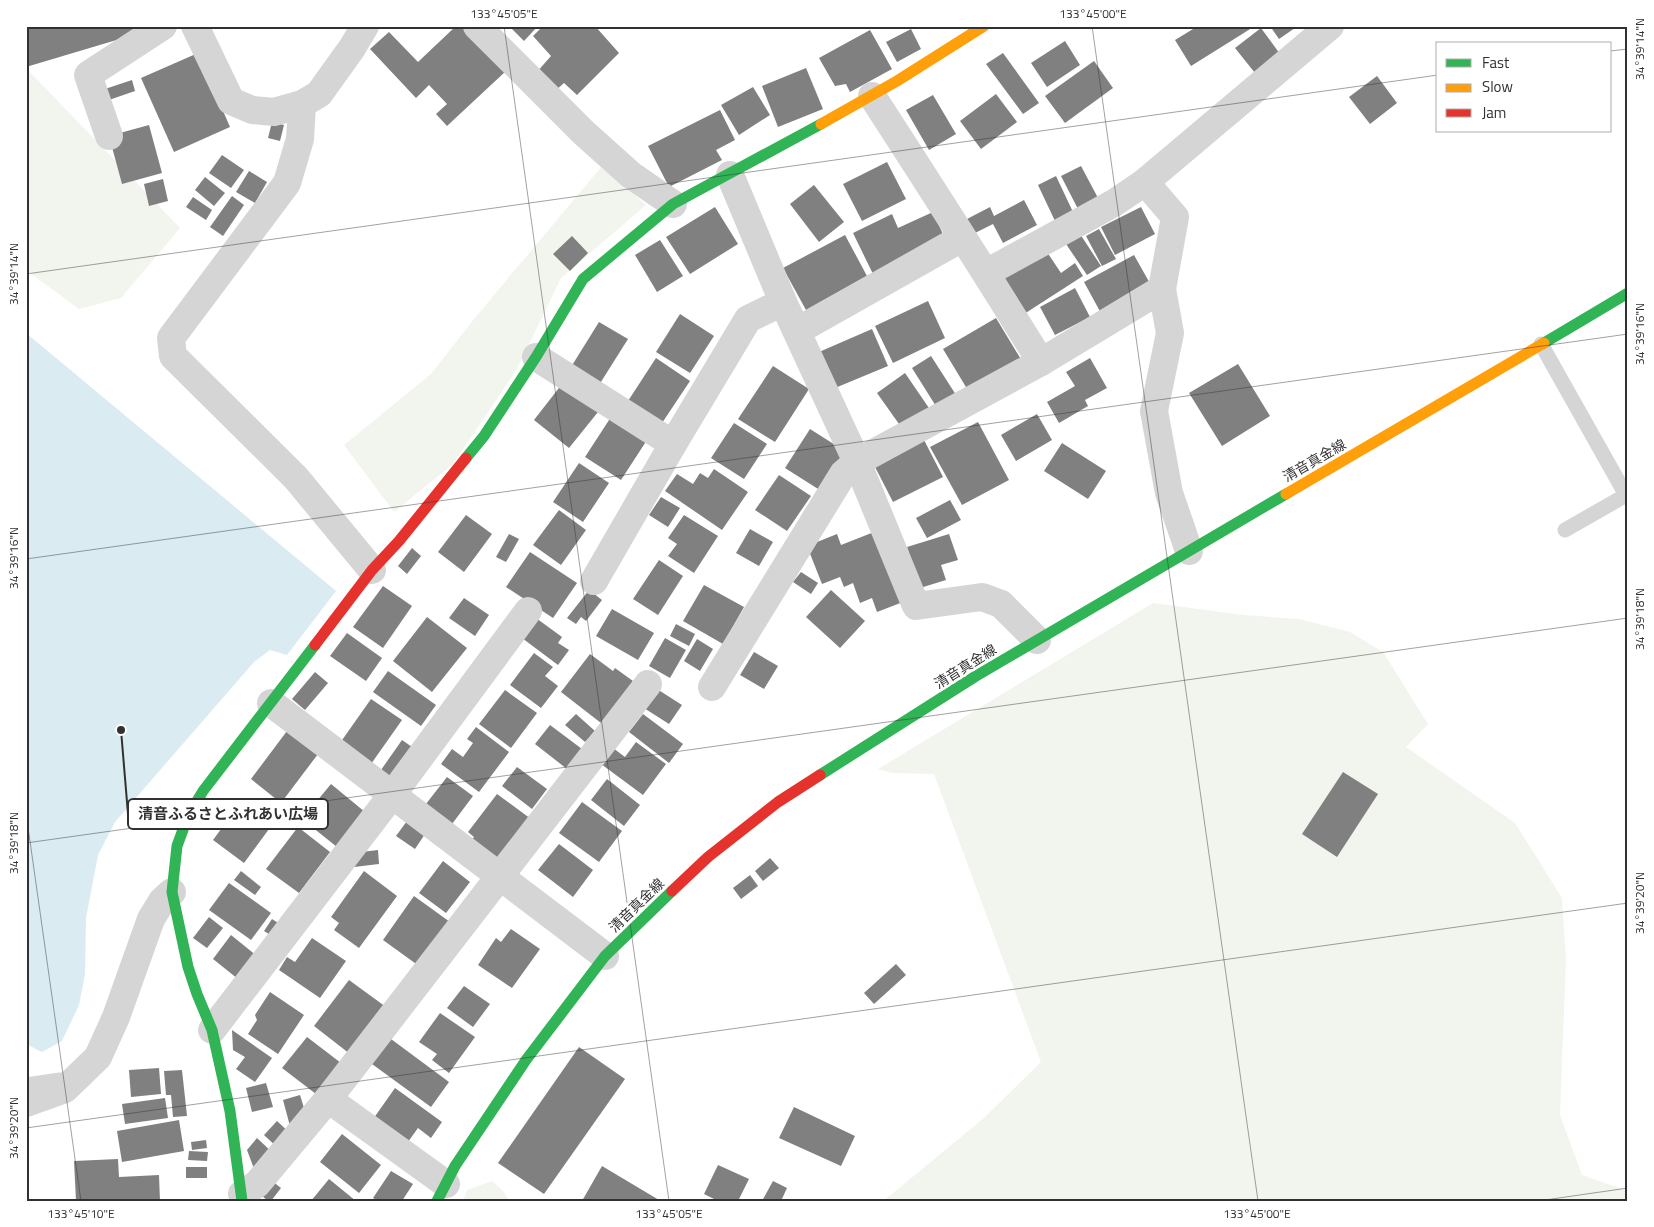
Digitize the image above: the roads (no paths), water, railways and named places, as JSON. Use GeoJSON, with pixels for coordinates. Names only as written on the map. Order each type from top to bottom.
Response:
{"type":"FeatureCollection","features":[{"type":"Feature","properties":{"kind":"street"},"geometry":{"type":"LineString","coordinates":[[109,136],[88,74],[163,26]]}},
{"type":"Feature","properties":{"kind":"street"},"geometry":{"type":"LineString","coordinates":[[195,26],[231,101],[252,110],[274,112],[302,104],[319,94],[352,48],[365,26]]}},
{"type":"Feature","properties":{"kind":"street"},"geometry":{"type":"LineString","coordinates":[[477,26],[584,133],[631,175],[673,204]]}},
{"type":"Feature","properties":{"kind":"street"},"geometry":{"type":"LineString","coordinates":[[242,1197],[230,1111],[212,1030],[188,968],[172,892],[177,846],[188,816],[203,791],[372,570],[399,541],[484,436],[536,357],[583,279],[673,204],[689,194],[730,175],[872,96],[984,26]]}},
{"type":"Feature","properties":{"kind":"street"},"geometry":{"type":"LineString","coordinates":[[986,273],[1114,202],[1145,182],[1330,26]]}},
{"type":"Feature","properties":{"kind":"street"},"geometry":{"type":"LineString","coordinates":[[872,96],[1042,362]]}},
{"type":"Feature","properties":{"kind":"street"},"geometry":{"type":"LineString","coordinates":[[302,104],[300,140],[287,183],[171,338],[173,356],[296,478],[372,570]]}},
{"type":"Feature","properties":{"kind":"street"},"geometry":{"type":"LineString","coordinates":[[730,175],[782,302],[857,462],[916,606],[982,597],[1001,604],[1037,640]]}},
{"type":"Feature","properties":{"kind":"street"},"geometry":{"type":"LineString","coordinates":[[1145,182],[1175,217],[1162,289],[1170,333],[1154,411],[1170,493],[1189,551]]}},
{"type":"Feature","properties":{"kind":"street"},"geometry":{"type":"LineString","coordinates":[[797,331],[962,238]]}},
{"type":"Feature","properties":{"kind":"street"},"geometry":{"type":"LineString","coordinates":[[712,687],[843,474],[857,462],[1042,362],[1162,289]]}},
{"type":"Feature","properties":{"kind":"street","name":"清音真金線"},"geometry":{"type":"LineString","coordinates":[[441,1192],[455,1166],[526,1060],[605,956],[708,858],[778,802],[976,676],[1628,292]]}},
{"type":"Feature","properties":{"kind":"street"},"geometry":{"type":"LineString","coordinates":[[594,581],[748,318],[782,302]]}},
{"type":"Feature","properties":{"kind":"street"},"geometry":{"type":"LineString","coordinates":[[536,357],[673,444]]}},
{"type":"Feature","properties":{"kind":"street"},"geometry":{"type":"LineString","coordinates":[[212,1030],[392,795],[528,612]]}},
{"type":"Feature","properties":{"kind":"street"},"geometry":{"type":"LineString","coordinates":[[242,1197],[257,1184],[328,1100],[648,684]]}},
{"type":"Feature","properties":{"kind":"street"},"geometry":{"type":"LineString","coordinates":[[271,703],[605,956]]}},
{"type":"Feature","properties":{"kind":"street"},"geometry":{"type":"LineString","coordinates":[[26,1103],[65,1089],[98,1057],[116,1018],[151,919],[162,901],[172,892]]}},
{"type":"Feature","properties":{"kind":"street"},"geometry":{"type":"LineString","coordinates":[[328,1100],[441,1192]]}},
{"type":"Feature","properties":{"kind":"lane"},"geometry":{"type":"LineString","coordinates":[[1541,344],[1627,494],[1565,530]]}},
{"type":"Feature","properties":{"kind":"lane"},"geometry":{"type":"LineString","coordinates":[[26,1085],[76,1078]]}},
{"type":"Feature","properties":{"kind":"place","name":"清音ふるさとふれあい広場"},"geometry":{"type":"Point","coordinates":[121,730]}}]}
